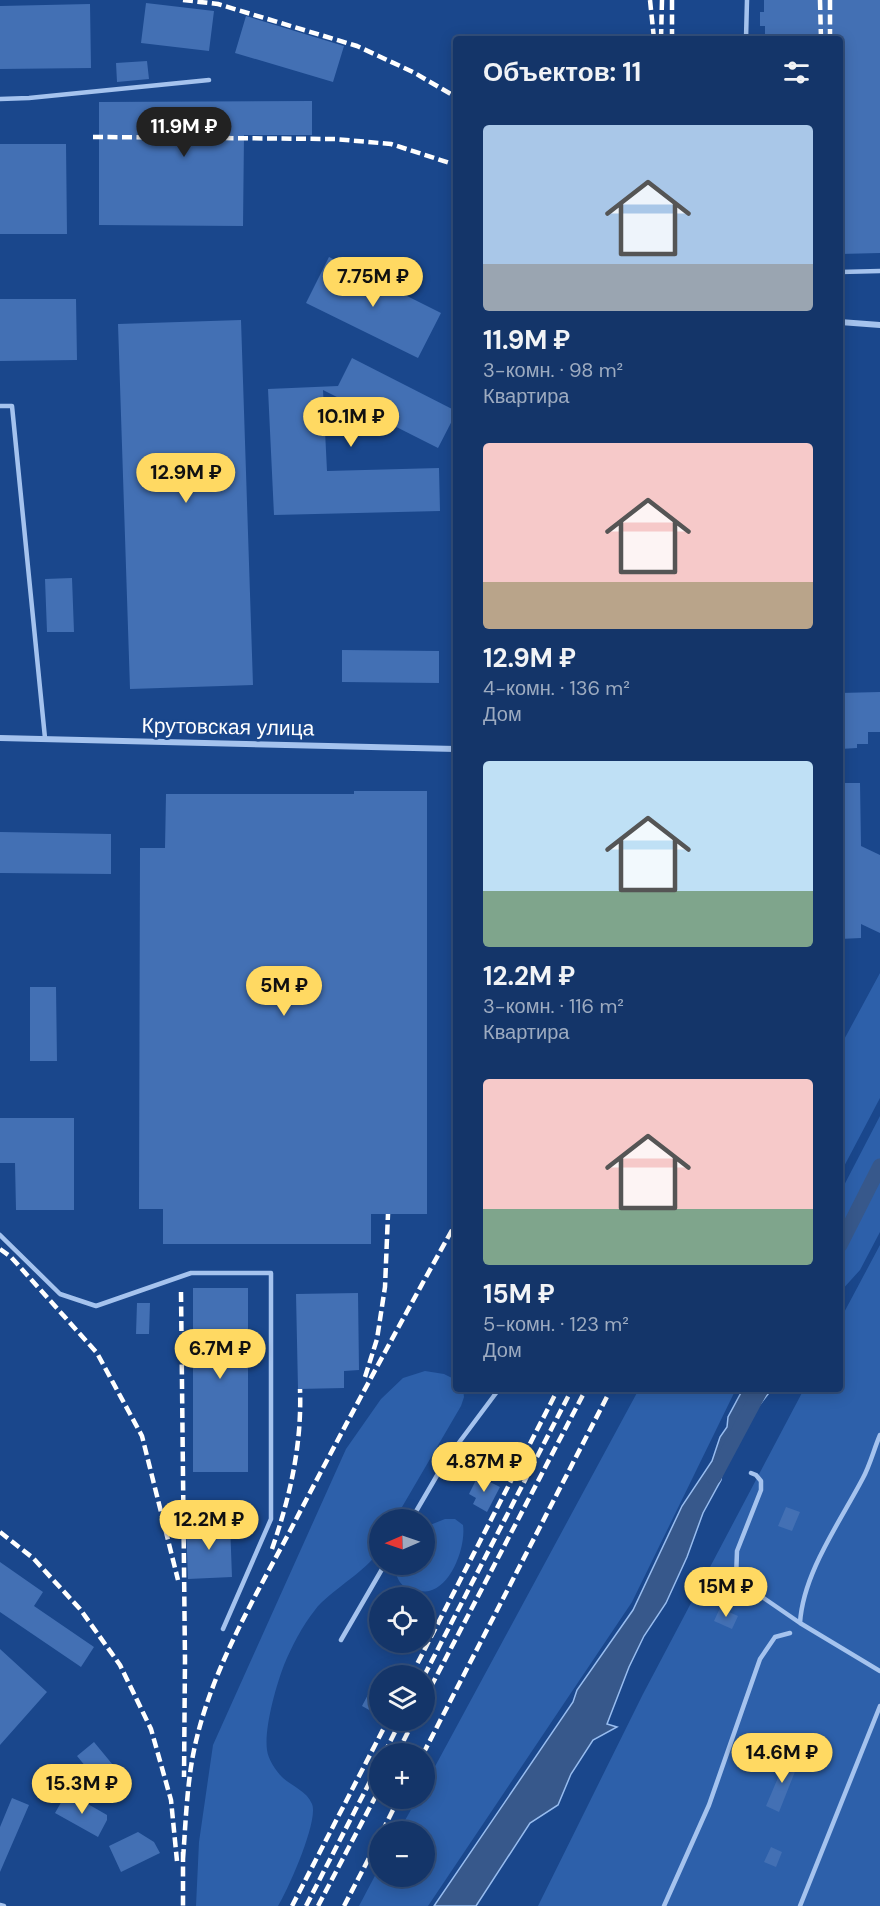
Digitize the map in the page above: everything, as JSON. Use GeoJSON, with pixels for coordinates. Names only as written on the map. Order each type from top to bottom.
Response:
{"type":"FeatureCollection","features":[{"type":"Feature","properties":{"kind":"street"},"geometry":{"type":"LineString","coordinates":[[843,322],[880,326]]}},
{"type":"Feature","properties":{"kind":"street","name":"Крутовская улица"},"geometry":{"type":"LineString","coordinates":[[0,738],[453,749]]}},
{"type":"Feature","properties":{"kind":"lane"},"geometry":{"type":"LineString","coordinates":[[746,36],[747,0]]}},
{"type":"Feature","properties":{"kind":"lane"},"geometry":{"type":"LineString","coordinates":[[0,99],[209,80]]}},
{"type":"Feature","properties":{"kind":"lane"},"geometry":{"type":"LineString","coordinates":[[843,272],[880,271]]}},
{"type":"Feature","properties":{"kind":"lane"},"geometry":{"type":"LineString","coordinates":[[0,406],[12,406],[45,738]]}},
{"type":"Feature","properties":{"kind":"lane"},"geometry":{"type":"LineString","coordinates":[[0,1235],[60,1294],[96,1306],[191,1273],[271,1273],[271,1520],[223,1629]]}},
{"type":"Feature","properties":{"kind":"lane"},"geometry":{"type":"LineString","coordinates":[[417,1509],[446,1460],[497,1392]]}},
{"type":"Feature","properties":{"kind":"lane"},"geometry":{"type":"LineString","coordinates":[[800,1623],[801,1605],[819,1559],[864,1476],[880,1435]]}},
{"type":"Feature","properties":{"kind":"lane"},"geometry":{"type":"LineString","coordinates":[[751,1473],[761,1481],[761,1490],[737,1551],[736,1579],[800,1623],[880,1669]]}},
{"type":"Feature","properties":{"kind":"lane"},"geometry":{"type":"LineString","coordinates":[[340,1640],[378,1575]]}},
{"type":"Feature","properties":{"kind":"lane"},"geometry":{"type":"LineString","coordinates":[[664,1906],[709,1805],[760,1659],[775,1637],[790,1633]]}},
{"type":"Feature","properties":{"kind":"lane"},"geometry":{"type":"LineString","coordinates":[[800,1906],[880,1706]]}},
{"type":"Feature","properties":{"kind":"shaded area"},"geometry":{"type":"Polygon","coordinates":[[[880,973],[880,1098],[843,1168],[843,1041],[880,973]]]}},
{"type":"Feature","properties":{"kind":"shaded area"},"geometry":{"type":"Polygon","coordinates":[[[880,1116],[880,1232],[860,1270],[843,1289],[843,1187],[880,1116]]]}},
{"type":"Feature","properties":{"kind":"shaded area"},"geometry":{"type":"Polygon","coordinates":[[[880,1245],[880,1906],[538,1906],[643,1694],[802,1392],[843,1392],[843,1314],[880,1245]]]}},
{"type":"Feature","properties":{"kind":"shaded area"},"geometry":{"type":"Polygon","coordinates":[[[425,1371],[444,1374],[453,1378],[453,1392],[463,1392],[464,1397],[461,1406],[401,1509],[369,1509],[369,1563],[315,1610],[298,1636],[281,1674],[269,1719],[267,1750],[273,1765],[280,1774],[310,1799],[313,1812],[307,1839],[289,1886],[278,1906],[196,1906],[199,1842],[213,1745],[346,1449],[381,1399],[403,1378],[425,1371]]]}},
{"type":"Feature","properties":{"kind":"shaded area"},"geometry":{"type":"Polygon","coordinates":[[[637,1392],[735,1392],[632,1602],[428,1906],[359,1906],[369,1887],[435,1887],[435,1821],[405,1821],[411,1809],[435,1809],[435,1766],[637,1392]]]}},
{"type":"Feature","properties":{"kind":"shaded area"},"geometry":{"type":"Polygon","coordinates":[[[741,1392],[770,1392],[732,1440],[724,1455],[721,1480],[703,1513],[687,1557],[666,1603],[644,1636],[629,1667],[607,1724],[617,1727],[593,1740],[571,1774],[558,1805],[530,1823],[476,1906],[434,1906],[573,1702],[577,1690],[633,1610],[682,1506],[712,1461],[720,1437],[727,1427],[728,1417],[741,1392]]]}},
{"type":"Feature","properties":{"kind":"shaded area"},"geometry":{"type":"Polygon","coordinates":[[[445,1519],[455,1519],[463,1525],[462,1543],[456,1564],[437,1588],[405,1587],[397,1575],[435,1575],[435,1523],[445,1519]]]}},
{"type":"Feature","properties":{"kind":"building"},"geometry":{"type":"Polygon","coordinates":[[[764,0],[880,0],[880,253],[843,254],[843,36],[765,36],[765,26],[760,26],[760,12],[764,12],[764,0]]]}},
{"type":"Feature","properties":{"kind":"building"},"geometry":{"type":"Polygon","coordinates":[[[146,3],[214,11],[209,51],[141,43],[146,3]]]}},
{"type":"Feature","properties":{"kind":"building"},"geometry":{"type":"Polygon","coordinates":[[[90,4],[91,68],[0,69],[0,6],[90,4]]]}},
{"type":"Feature","properties":{"kind":"building"},"geometry":{"type":"Polygon","coordinates":[[[246,16],[344,46],[333,82],[235,53],[246,16]]]}},
{"type":"Feature","properties":{"kind":"building"},"geometry":{"type":"Polygon","coordinates":[[[147,61],[149,79],[117,82],[116,63],[147,61]]]}},
{"type":"Feature","properties":{"kind":"building"},"geometry":{"type":"Polygon","coordinates":[[[312,101],[312,135],[244,135],[243,226],[99,225],[99,102],[312,101]]]}},
{"type":"Feature","properties":{"kind":"building"},"geometry":{"type":"Polygon","coordinates":[[[0,144],[66,144],[67,234],[0,234],[0,144]]]}},
{"type":"Feature","properties":{"kind":"building"},"geometry":{"type":"Polygon","coordinates":[[[329,257],[441,313],[418,358],[306,303],[329,257]]]}},
{"type":"Feature","properties":{"kind":"building"},"geometry":{"type":"Polygon","coordinates":[[[0,299],[76,299],[77,360],[0,361],[0,299]]]}},
{"type":"Feature","properties":{"kind":"building"},"geometry":{"type":"Polygon","coordinates":[[[241,320],[253,685],[130,689],[118,324],[241,320]]]}},
{"type":"Feature","properties":{"kind":"building"},"geometry":{"type":"Polygon","coordinates":[[[352,358],[453,409],[453,419],[438,448],[323,390],[327,471],[439,468],[440,511],[274,515],[268,389],[338,386],[352,358]]]}},
{"type":"Feature","properties":{"kind":"building"},"geometry":{"type":"Polygon","coordinates":[[[72,578],[74,632],[47,632],[45,579],[72,578]]]}},
{"type":"Feature","properties":{"kind":"building"},"geometry":{"type":"Polygon","coordinates":[[[342,650],[439,651],[439,683],[342,682],[342,650]]]}},
{"type":"Feature","properties":{"kind":"building"},"geometry":{"type":"Polygon","coordinates":[[[880,692],[880,732],[868,732],[868,744],[857,744],[857,748],[843,749],[843,693],[880,692]]]}},
{"type":"Feature","properties":{"kind":"building"},"geometry":{"type":"Polygon","coordinates":[[[843,783],[860,783],[861,846],[880,855],[880,933],[861,924],[861,938],[843,939],[843,783]]]}},
{"type":"Feature","properties":{"kind":"building"},"geometry":{"type":"Polygon","coordinates":[[[354,791],[427,791],[427,1214],[371,1214],[371,1244],[163,1244],[163,1209],[139,1209],[140,848],[165,848],[166,794],[354,794],[354,791]]]}},
{"type":"Feature","properties":{"kind":"building"},"geometry":{"type":"Polygon","coordinates":[[[0,832],[111,834],[111,874],[0,873],[0,832]]]}},
{"type":"Feature","properties":{"kind":"building"},"geometry":{"type":"Polygon","coordinates":[[[30,987],[56,987],[57,1061],[30,1061],[30,987]]]}},
{"type":"Feature","properties":{"kind":"building"},"geometry":{"type":"Polygon","coordinates":[[[0,1118],[74,1118],[74,1210],[16,1210],[15,1163],[0,1163],[0,1118]]]}},
{"type":"Feature","properties":{"kind":"building"},"geometry":{"type":"Polygon","coordinates":[[[193,1288],[248,1288],[248,1472],[193,1472],[193,1288]]]}},
{"type":"Feature","properties":{"kind":"building"},"geometry":{"type":"Polygon","coordinates":[[[358,1293],[359,1370],[344,1371],[344,1388],[298,1389],[296,1294],[358,1293]]]}},
{"type":"Feature","properties":{"kind":"building"},"geometry":{"type":"Polygon","coordinates":[[[137,1303],[150,1303],[149,1334],[136,1334],[137,1303]]]}},
{"type":"Feature","properties":{"kind":"building"},"geometry":{"type":"Polygon","coordinates":[[[478,1476],[500,1487],[487,1512],[473,1504],[476,1498],[469,1494],[478,1476]]]}},
{"type":"Feature","properties":{"kind":"building"},"geometry":{"type":"Polygon","coordinates":[[[786,1507],[800,1512],[792,1531],[778,1526],[786,1507]]]}},
{"type":"Feature","properties":{"kind":"building"},"geometry":{"type":"Polygon","coordinates":[[[230,1523],[232,1577],[188,1579],[186,1524],[230,1523]]]}},
{"type":"Feature","properties":{"kind":"building"},"geometry":{"type":"Polygon","coordinates":[[[0,1562],[43,1592],[34,1606],[94,1647],[81,1667],[0,1612],[0,1562]]]}},
{"type":"Feature","properties":{"kind":"building"},"geometry":{"type":"Polygon","coordinates":[[[713,1569],[729,1577],[717,1598],[702,1590],[713,1569]]]}},
{"type":"Feature","properties":{"kind":"building"},"geometry":{"type":"Polygon","coordinates":[[[720,1608],[738,1616],[732,1629],[714,1621],[720,1608]]]}},
{"type":"Feature","properties":{"kind":"building"},"geometry":{"type":"Polygon","coordinates":[[[0,1649],[47,1692],[0,1745],[0,1649]]]}},
{"type":"Feature","properties":{"kind":"building"},"geometry":{"type":"Polygon","coordinates":[[[369,1693],[369,1710],[362,1706],[369,1693]]]}},
{"type":"Feature","properties":{"kind":"building"},"geometry":{"type":"Polygon","coordinates":[[[94,1742],[127,1782],[110,1796],[77,1756],[94,1742]]]}},
{"type":"Feature","properties":{"kind":"building"},"geometry":{"type":"Polygon","coordinates":[[[783,1758],[798,1764],[779,1812],[766,1806],[780,1773],[777,1771],[783,1758]]]}},
{"type":"Feature","properties":{"kind":"building"},"geometry":{"type":"Polygon","coordinates":[[[67,1792],[107,1815],[107,1820],[98,1837],[55,1813],[67,1792]]]}},
{"type":"Feature","properties":{"kind":"building"},"geometry":{"type":"Polygon","coordinates":[[[12,1798],[29,1805],[0,1872],[0,1827],[12,1798]]]}},
{"type":"Feature","properties":{"kind":"building"},"geometry":{"type":"Polygon","coordinates":[[[138,1832],[154,1842],[160,1853],[121,1872],[109,1846],[138,1832]]]}},
{"type":"Feature","properties":{"kind":"building"},"geometry":{"type":"Polygon","coordinates":[[[771,1847],[782,1852],[776,1867],[764,1862],[771,1847]]]}},
{"type":"Feature","properties":{"kind":"waterway"},"geometry":{"type":"LineString","coordinates":[[843,1239],[880,1166]]}},
{"type":"Feature","properties":{"kind":"waterway"},"geometry":{"type":"LineString","coordinates":[[714,1477],[759,1392]]}},
{"type":"Feature","properties":{"kind":"railway"},"geometry":{"type":"LineString","coordinates":[[183,0],[218,4],[357,46],[413,72],[453,95]]}},
{"type":"Feature","properties":{"kind":"railway"},"geometry":{"type":"LineString","coordinates":[[650,0],[654,36]]}},
{"type":"Feature","properties":{"kind":"railway"},"geometry":{"type":"LineString","coordinates":[[661,36],[662,0]]}},
{"type":"Feature","properties":{"kind":"railway"},"geometry":{"type":"LineString","coordinates":[[672,0],[672,36]]}},
{"type":"Feature","properties":{"kind":"railway"},"geometry":{"type":"LineString","coordinates":[[820,0],[821,36]]}},
{"type":"Feature","properties":{"kind":"railway"},"geometry":{"type":"LineString","coordinates":[[830,0],[830,36]]}},
{"type":"Feature","properties":{"kind":"railway"},"geometry":{"type":"LineString","coordinates":[[93,137],[335,139],[391,144],[453,164]]}},
{"type":"Feature","properties":{"kind":"railway"},"geometry":{"type":"LineString","coordinates":[[365,1377],[377,1339],[385,1287],[388,1214]]}},
{"type":"Feature","properties":{"kind":"railway"},"geometry":{"type":"LineString","coordinates":[[183,1859],[187,1798],[197,1737],[225,1657],[351,1415],[453,1228]]}},
{"type":"Feature","properties":{"kind":"railway"},"geometry":{"type":"LineString","coordinates":[[0,1249],[11,1257],[97,1353],[142,1436],[178,1580]]}},
{"type":"Feature","properties":{"kind":"railway"},"geometry":{"type":"LineString","coordinates":[[181,1292],[184,1777]]}},
{"type":"Feature","properties":{"kind":"railway"},"geometry":{"type":"LineString","coordinates":[[272,1549],[294,1470],[299,1430],[300,1389]]}},
{"type":"Feature","properties":{"kind":"railway"},"geometry":{"type":"LineString","coordinates":[[417,1665],[556,1392]]}},
{"type":"Feature","properties":{"kind":"railway"},"geometry":{"type":"LineString","coordinates":[[430,1665],[570,1392]]}},
{"type":"Feature","properties":{"kind":"railway"},"geometry":{"type":"LineString","coordinates":[[435,1679],[584,1392]]}},
{"type":"Feature","properties":{"kind":"railway"},"geometry":{"type":"LineString","coordinates":[[429,1743],[609,1392]]}},
{"type":"Feature","properties":{"kind":"railway"},"geometry":{"type":"LineString","coordinates":[[0,1532],[33,1558],[80,1609],[120,1665],[151,1729],[171,1800],[177,1861]]}},
{"type":"Feature","properties":{"kind":"railway"},"geometry":{"type":"LineString","coordinates":[[292,1906],[382,1731]]}},
{"type":"Feature","properties":{"kind":"railway"},"geometry":{"type":"LineString","coordinates":[[390,1743],[396,1731]]}},
{"type":"Feature","properties":{"kind":"railway"},"geometry":{"type":"LineString","coordinates":[[402,1743],[408,1731]]}},
{"type":"Feature","properties":{"kind":"railway"},"geometry":{"type":"LineString","coordinates":[[306,1906],[369,1783]]}},
{"type":"Feature","properties":{"kind":"railway"},"geometry":{"type":"LineString","coordinates":[[318,1906],[369,1809]]}},
{"type":"Feature","properties":{"kind":"railway"},"geometry":{"type":"LineString","coordinates":[[388,1821],[394,1809]]}},
{"type":"Feature","properties":{"kind":"railway"},"geometry":{"type":"LineString","coordinates":[[183,1852],[183,1906]]}},
{"type":"Feature","properties":{"kind":"railway"},"geometry":{"type":"LineString","coordinates":[[344,1906],[369,1858]]}}]}
